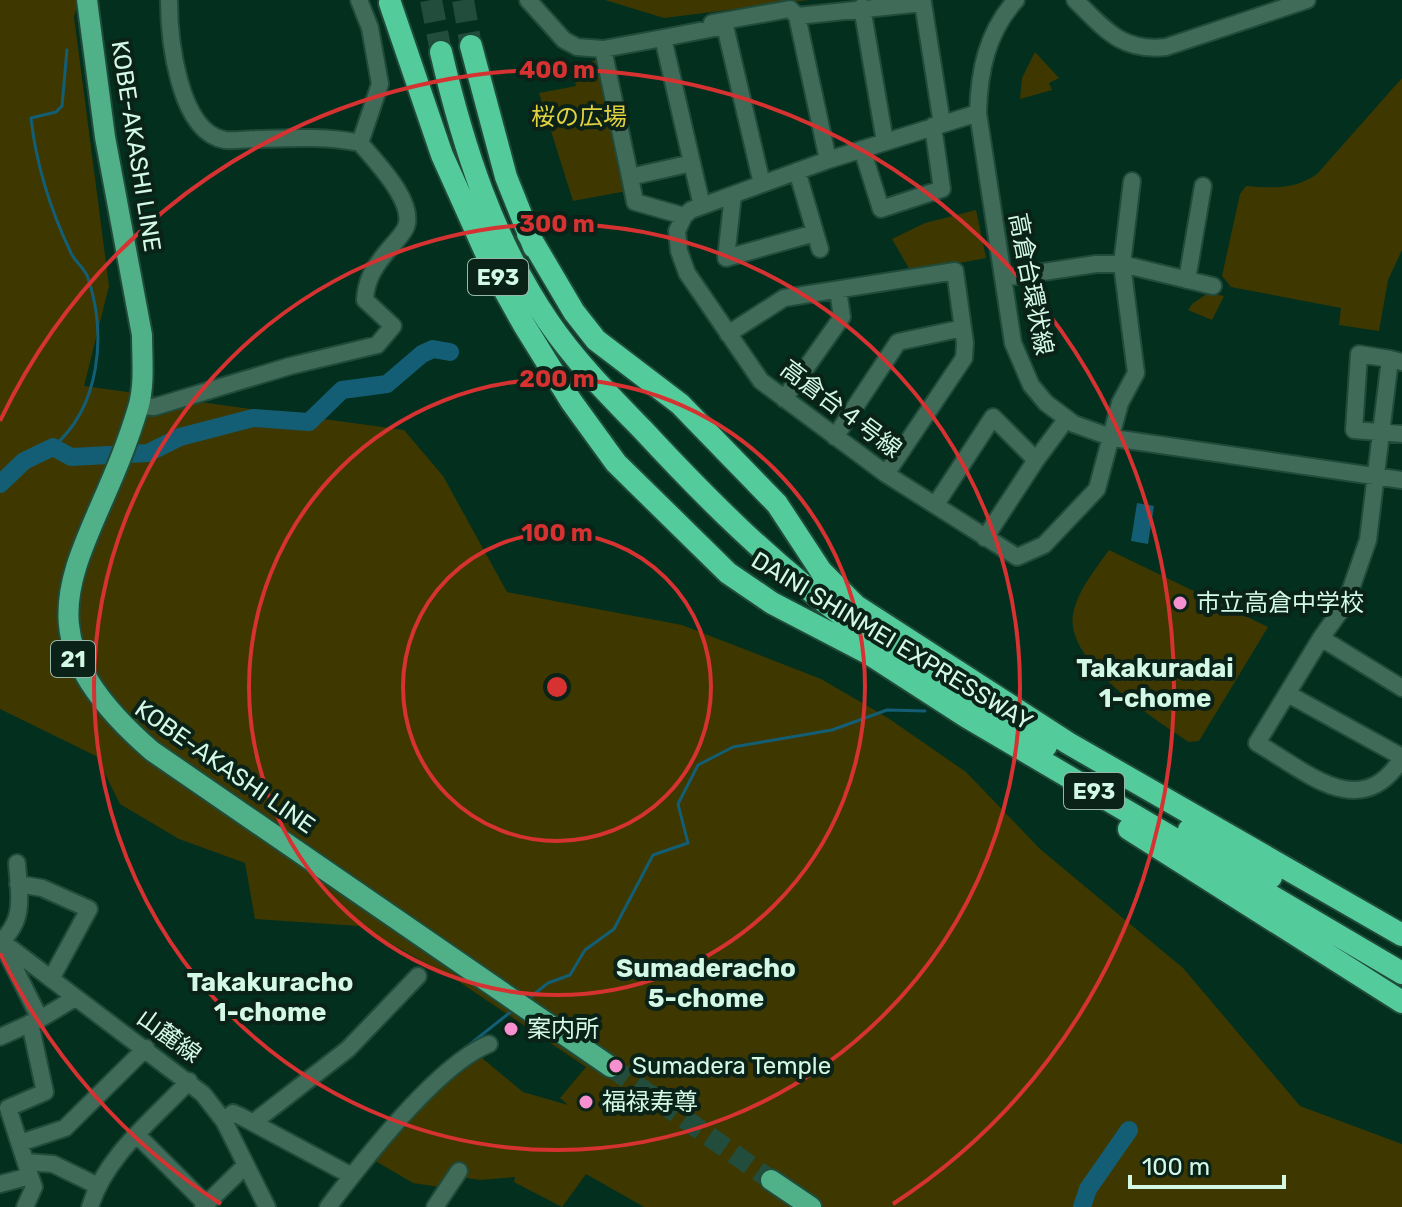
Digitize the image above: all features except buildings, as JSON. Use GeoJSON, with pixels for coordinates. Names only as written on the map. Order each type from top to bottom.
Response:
{"type":"FeatureCollection","features":[{"type":"Feature","properties":{"kind":"highway","name":"DAINI SHINMEI EXPRESSWAY"},"geometry":{"type":"LineString","coordinates":[[390,3],[422,102],[478,236],[524,325],[592,434],[616,463],[742,584],[876,639]]}},
{"type":"Feature","properties":{"kind":"highway","name":"DAINI SHINMEI EXPRESSWAY"},"geometry":{"type":"LineString","coordinates":[[471,46],[487,116],[528,234],[592,359],[641,429]]}},
{"type":"Feature","properties":{"kind":"highway","name":"DAINI SHINMEI EXPRESSWAY"},"geometry":{"type":"LineString","coordinates":[[441,52],[474,171],[520,274],[577,360],[698,490],[796,579],[876,639],[1402,973]]}},
{"type":"Feature","properties":{"kind":"highway"},"geometry":{"type":"LineString","coordinates":[[528,234],[574,312],[596,340],[680,404],[777,504],[829,581],[856,606],[876,639]]}},
{"type":"Feature","properties":{"kind":"highway"},"geometry":{"type":"LineString","coordinates":[[975,703],[1068,743],[1402,935]]}},
{"type":"Feature","properties":{"kind":"highway"},"geometry":{"type":"LineString","coordinates":[[975,703],[1036,771],[1402,1002]]}},
{"type":"Feature","properties":{"kind":"highway","name":"DAINI SHINMEI EXPRESSWAY"},"geometry":{"type":"LineString","coordinates":[[1223,858],[1402,956]]}},
{"type":"Feature","properties":{"kind":"main road","name":"KOBE-AKASHI LINE"},"geometry":{"type":"LineString","coordinates":[[87,0],[105,137],[142,335],[139,406],[70,567],[62,610],[68,649],[89,692],[115,721],[152,751],[611,1067]]}},
{"type":"Feature","properties":{"kind":"main road"},"geometry":{"type":"LineString","coordinates":[[771,1180],[811,1207]]}},
{"type":"Feature","properties":{"kind":"street"},"geometry":{"type":"LineString","coordinates":[[139,406],[154,407],[191,397],[290,366],[377,345],[386,339],[393,326],[365,300],[366,286],[374,268],[406,227],[407,208],[395,186],[360,143],[317,137],[223,140],[203,126],[180,87],[172,54],[169,0]]}},
{"type":"Feature","properties":{"kind":"street"},"geometry":{"type":"LineString","coordinates":[[359,0],[370,28],[380,84],[360,143]]}},
{"type":"Feature","properties":{"kind":"street"},"geometry":{"type":"LineString","coordinates":[[528,0],[564,40],[577,47],[603,49],[725,26],[762,184]]}},
{"type":"Feature","properties":{"kind":"street","name":"高倉台環状線"},"geometry":{"type":"LineString","coordinates":[[1016,0],[994,32],[986,52],[979,81],[978,113],[1013,343],[1031,385],[1062,417],[1121,439],[1402,480]]}},
{"type":"Feature","properties":{"kind":"street"},"geometry":{"type":"LineString","coordinates":[[1075,0],[1117,39],[1133,47],[1148,49],[1166,47],[1307,0]]}},
{"type":"Feature","properties":{"kind":"street"},"geometry":{"type":"LineString","coordinates":[[797,16],[923,3],[938,125],[942,189],[883,215],[862,149]]}},
{"type":"Feature","properties":{"kind":"street"},"geometry":{"type":"LineString","coordinates":[[862,7],[885,142]]}},
{"type":"Feature","properties":{"kind":"street"},"geometry":{"type":"LineString","coordinates":[[705,29],[704,24],[790,9],[797,16],[828,160]]}},
{"type":"Feature","properties":{"kind":"street"},"geometry":{"type":"LineString","coordinates":[[663,38],[702,206]]}},
{"type":"Feature","properties":{"kind":"street"},"geometry":{"type":"LineString","coordinates":[[603,49],[635,202],[684,216],[702,206],[828,160],[978,113]]}},
{"type":"Feature","properties":{"kind":"street"},"geometry":{"type":"LineString","coordinates":[[630,177],[692,163]]}},
{"type":"Feature","properties":{"kind":"street"},"geometry":{"type":"LineString","coordinates":[[726,258],[818,241],[797,171]]}},
{"type":"Feature","properties":{"kind":"street"},"geometry":{"type":"LineString","coordinates":[[1121,439],[1120,403],[1136,373],[1122,264],[1132,181]]}},
{"type":"Feature","properties":{"kind":"street"},"geometry":{"type":"LineString","coordinates":[[1187,280],[1203,186]]}},
{"type":"Feature","properties":{"kind":"street"},"geometry":{"type":"LineString","coordinates":[[726,258],[733,195]]}},
{"type":"Feature","properties":{"kind":"street","name":"高倉台４号線"},"geometry":{"type":"LineString","coordinates":[[684,216],[677,231],[679,251],[687,273],[761,381],[886,474],[1017,557],[1044,545],[1097,489],[1121,439]]}},
{"type":"Feature","properties":{"kind":"street"},"geometry":{"type":"LineString","coordinates":[[726,258],[755,262]]}},
{"type":"Feature","properties":{"kind":"street"},"geometry":{"type":"LineString","coordinates":[[1003,278],[1096,264],[1122,264],[1213,286]]}},
{"type":"Feature","properties":{"kind":"street"},"geometry":{"type":"LineString","coordinates":[[728,334],[784,298],[955,271],[964,358],[886,474]]}},
{"type":"Feature","properties":{"kind":"street"},"geometry":{"type":"LineString","coordinates":[[784,399],[842,317],[838,290]]}},
{"type":"Feature","properties":{"kind":"street"},"geometry":{"type":"LineString","coordinates":[[835,437],[898,342],[963,328]]}},
{"type":"Feature","properties":{"kind":"street"},"geometry":{"type":"LineString","coordinates":[[1288,694],[1402,757],[1390,778],[1369,791],[1337,789],[1257,743],[1321,638],[1346,603],[1368,540],[1382,433],[1389,359],[1359,354],[1354,430],[1382,433],[1402,434]]}},
{"type":"Feature","properties":{"kind":"street"},"geometry":{"type":"LineString","coordinates":[[936,504],[993,417],[1036,460]]}},
{"type":"Feature","properties":{"kind":"street"},"geometry":{"type":"LineString","coordinates":[[985,538],[1057,432]]}},
{"type":"Feature","properties":{"kind":"street"},"geometry":{"type":"LineString","coordinates":[[1321,638],[1402,688]]}},
{"type":"Feature","properties":{"kind":"street"},"geometry":{"type":"LineString","coordinates":[[17,863],[20,916],[17,925],[0,941],[35,1021],[45,1092],[8,1108],[34,1187],[25,1207]]}},
{"type":"Feature","properties":{"kind":"street"},"geometry":{"type":"LineString","coordinates":[[18,884],[42,888],[89,909],[51,979]]}},
{"type":"Feature","properties":{"kind":"street","name":"山麓線"},"geometry":{"type":"LineString","coordinates":[[0,941],[189,1081],[224,1121],[267,1207]]}},
{"type":"Feature","properties":{"kind":"street"},"geometry":{"type":"LineString","coordinates":[[254,1122],[348,1049],[418,976]]}},
{"type":"Feature","properties":{"kind":"street"},"geometry":{"type":"LineString","coordinates":[[0,1037],[75,998]]}},
{"type":"Feature","properties":{"kind":"street"},"geometry":{"type":"LineString","coordinates":[[328,1207],[348,1174],[429,1090],[474,1050],[489,1044]]}},
{"type":"Feature","properties":{"kind":"street"},"geometry":{"type":"LineString","coordinates":[[20,1143],[65,1128],[146,1048]]}},
{"type":"Feature","properties":{"kind":"street"},"geometry":{"type":"LineString","coordinates":[[90,1207],[96,1185],[114,1159],[189,1081]]}},
{"type":"Feature","properties":{"kind":"street"},"geometry":{"type":"LineString","coordinates":[[224,1121],[233,1113],[348,1174]]}},
{"type":"Feature","properties":{"kind":"street"},"geometry":{"type":"LineString","coordinates":[[138,1136],[204,1205],[245,1166]]}},
{"type":"Feature","properties":{"kind":"street"},"geometry":{"type":"LineString","coordinates":[[0,1184],[28,1169],[53,1164],[96,1185]]}},
{"type":"Feature","properties":{"kind":"street"},"geometry":{"type":"LineString","coordinates":[[435,1207],[459,1171]]}},
{"type":"Feature","properties":{"kind":"green space"},"geometry":{"type":"Polygon","coordinates":[[[0,0],[79,0],[74,17],[109,286],[84,386],[404,430],[443,476],[507,592],[682,625],[821,679],[888,718],[966,772],[1040,849],[1183,968],[1300,1106],[1402,1144],[1402,1207],[644,1207],[586,1174],[562,1207],[514,1182],[515,1177],[480,1180],[454,1176],[446,1188],[413,1183],[372,1159],[441,1084],[476,1053],[523,1092],[568,1105],[560,1098],[586,1067],[458,981],[359,926],[255,919],[245,863],[179,839],[120,804],[96,756],[0,709],[0,0]]]}},
{"type":"Feature","properties":{"kind":"green space"},"geometry":{"type":"Polygon","coordinates":[[[605,0],[809,0],[664,18],[605,0]]]}},
{"type":"Feature","properties":{"kind":"green space"},"geometry":{"type":"Polygon","coordinates":[[[1035,52],[1059,78],[1049,83],[1052,90],[1020,99],[1022,78],[1035,52]]]}},
{"type":"Feature","properties":{"kind":"green space","name":"桜の広場"},"geometry":{"type":"Polygon","coordinates":[[[598,60],[627,191],[573,201],[539,93],[576,86],[571,64],[598,60]]]}},
{"type":"Feature","properties":{"kind":"green space"},"geometry":{"type":"Polygon","coordinates":[[[1402,78],[1402,250],[1388,280],[1379,331],[1339,325],[1341,308],[1231,287],[1222,276],[1240,194],[1246,186],[1291,185],[1317,174],[1402,78]]]}},
{"type":"Feature","properties":{"kind":"green space"},"geometry":{"type":"Polygon","coordinates":[[[976,210],[986,258],[911,272],[892,239],[925,223],[976,210]]]}},
{"type":"Feature","properties":{"kind":"green space"},"geometry":{"type":"Polygon","coordinates":[[[1208,293],[1224,296],[1212,320],[1188,310],[1208,293]]]}},
{"type":"Feature","properties":{"kind":"green space"},"geometry":{"type":"Polygon","coordinates":[[[1109,550],[1268,627],[1199,741],[1189,742],[1116,688],[1083,652],[1074,633],[1073,615],[1078,598],[1109,550]]]}},
{"type":"Feature","properties":{"kind":"water"},"geometry":{"type":"Polygon","coordinates":[[[1137,503],[1154,506],[1148,544],[1131,541],[1137,503]]]}},
{"type":"Feature","properties":{"kind":"waterway"},"geometry":{"type":"LineString","coordinates":[[53,447],[69,431],[81,412],[90,391],[98,346],[94,300],[88,278],[71,253],[57,221],[41,170],[31,118],[56,112],[62,106],[67,50]]}},
{"type":"Feature","properties":{"kind":"waterway"},"geometry":{"type":"LineString","coordinates":[[0,484],[24,461],[53,447],[71,457],[148,453],[180,437],[253,418],[309,422],[342,390],[387,384],[422,354],[433,349],[450,352]]}},
{"type":"Feature","properties":{"kind":"waterway"},"geometry":{"type":"LineString","coordinates":[[529,998],[548,983],[570,975],[585,950],[614,929],[653,855],[688,843],[678,804],[698,765],[733,747],[832,730],[887,710],[925,711]]}},
{"type":"Feature","properties":{"kind":"waterway"},"geometry":{"type":"LineString","coordinates":[[435,1072],[513,1010]]}},
{"type":"Feature","properties":{"kind":"waterway"},"geometry":{"type":"LineString","coordinates":[[1082,1207],[1088,1189],[1129,1130]]}},
{"type":"Feature","properties":{"kind":"tunnel"},"geometry":{"type":"LineString","coordinates":[[431,0],[441,52]]}},
{"type":"Feature","properties":{"kind":"tunnel"},"geometry":{"type":"LineString","coordinates":[[463,0],[471,46]]}},
{"type":"Feature","properties":{"kind":"tunnel"},"geometry":{"type":"LineString","coordinates":[[611,1067],[771,1180]]}},
{"type":"Feature","properties":{"kind":"place","name":"市立高倉中学校"},"geometry":{"type":"Point","coordinates":[1180,603]}},
{"type":"Feature","properties":{"kind":"place","name":"案内所"},"geometry":{"type":"Point","coordinates":[511,1029]}},
{"type":"Feature","properties":{"kind":"place","name":"Sumadera Temple"},"geometry":{"type":"Point","coordinates":[616,1066]}},
{"type":"Feature","properties":{"kind":"place","name":"福禄寿尊"},"geometry":{"type":"Point","coordinates":[586,1102]}},
{"type":"Feature","properties":{"kind":"district","name":"Takakuradai 1-chome"},"geometry":{"type":"Point","coordinates":[1155,683]}},
{"type":"Feature","properties":{"kind":"district","name":"Sumaderacho 5-chome"},"geometry":{"type":"Point","coordinates":[706,983]}},
{"type":"Feature","properties":{"kind":"district","name":"Takakuracho 1-chome"},"geometry":{"type":"Point","coordinates":[270,997]}}]}
